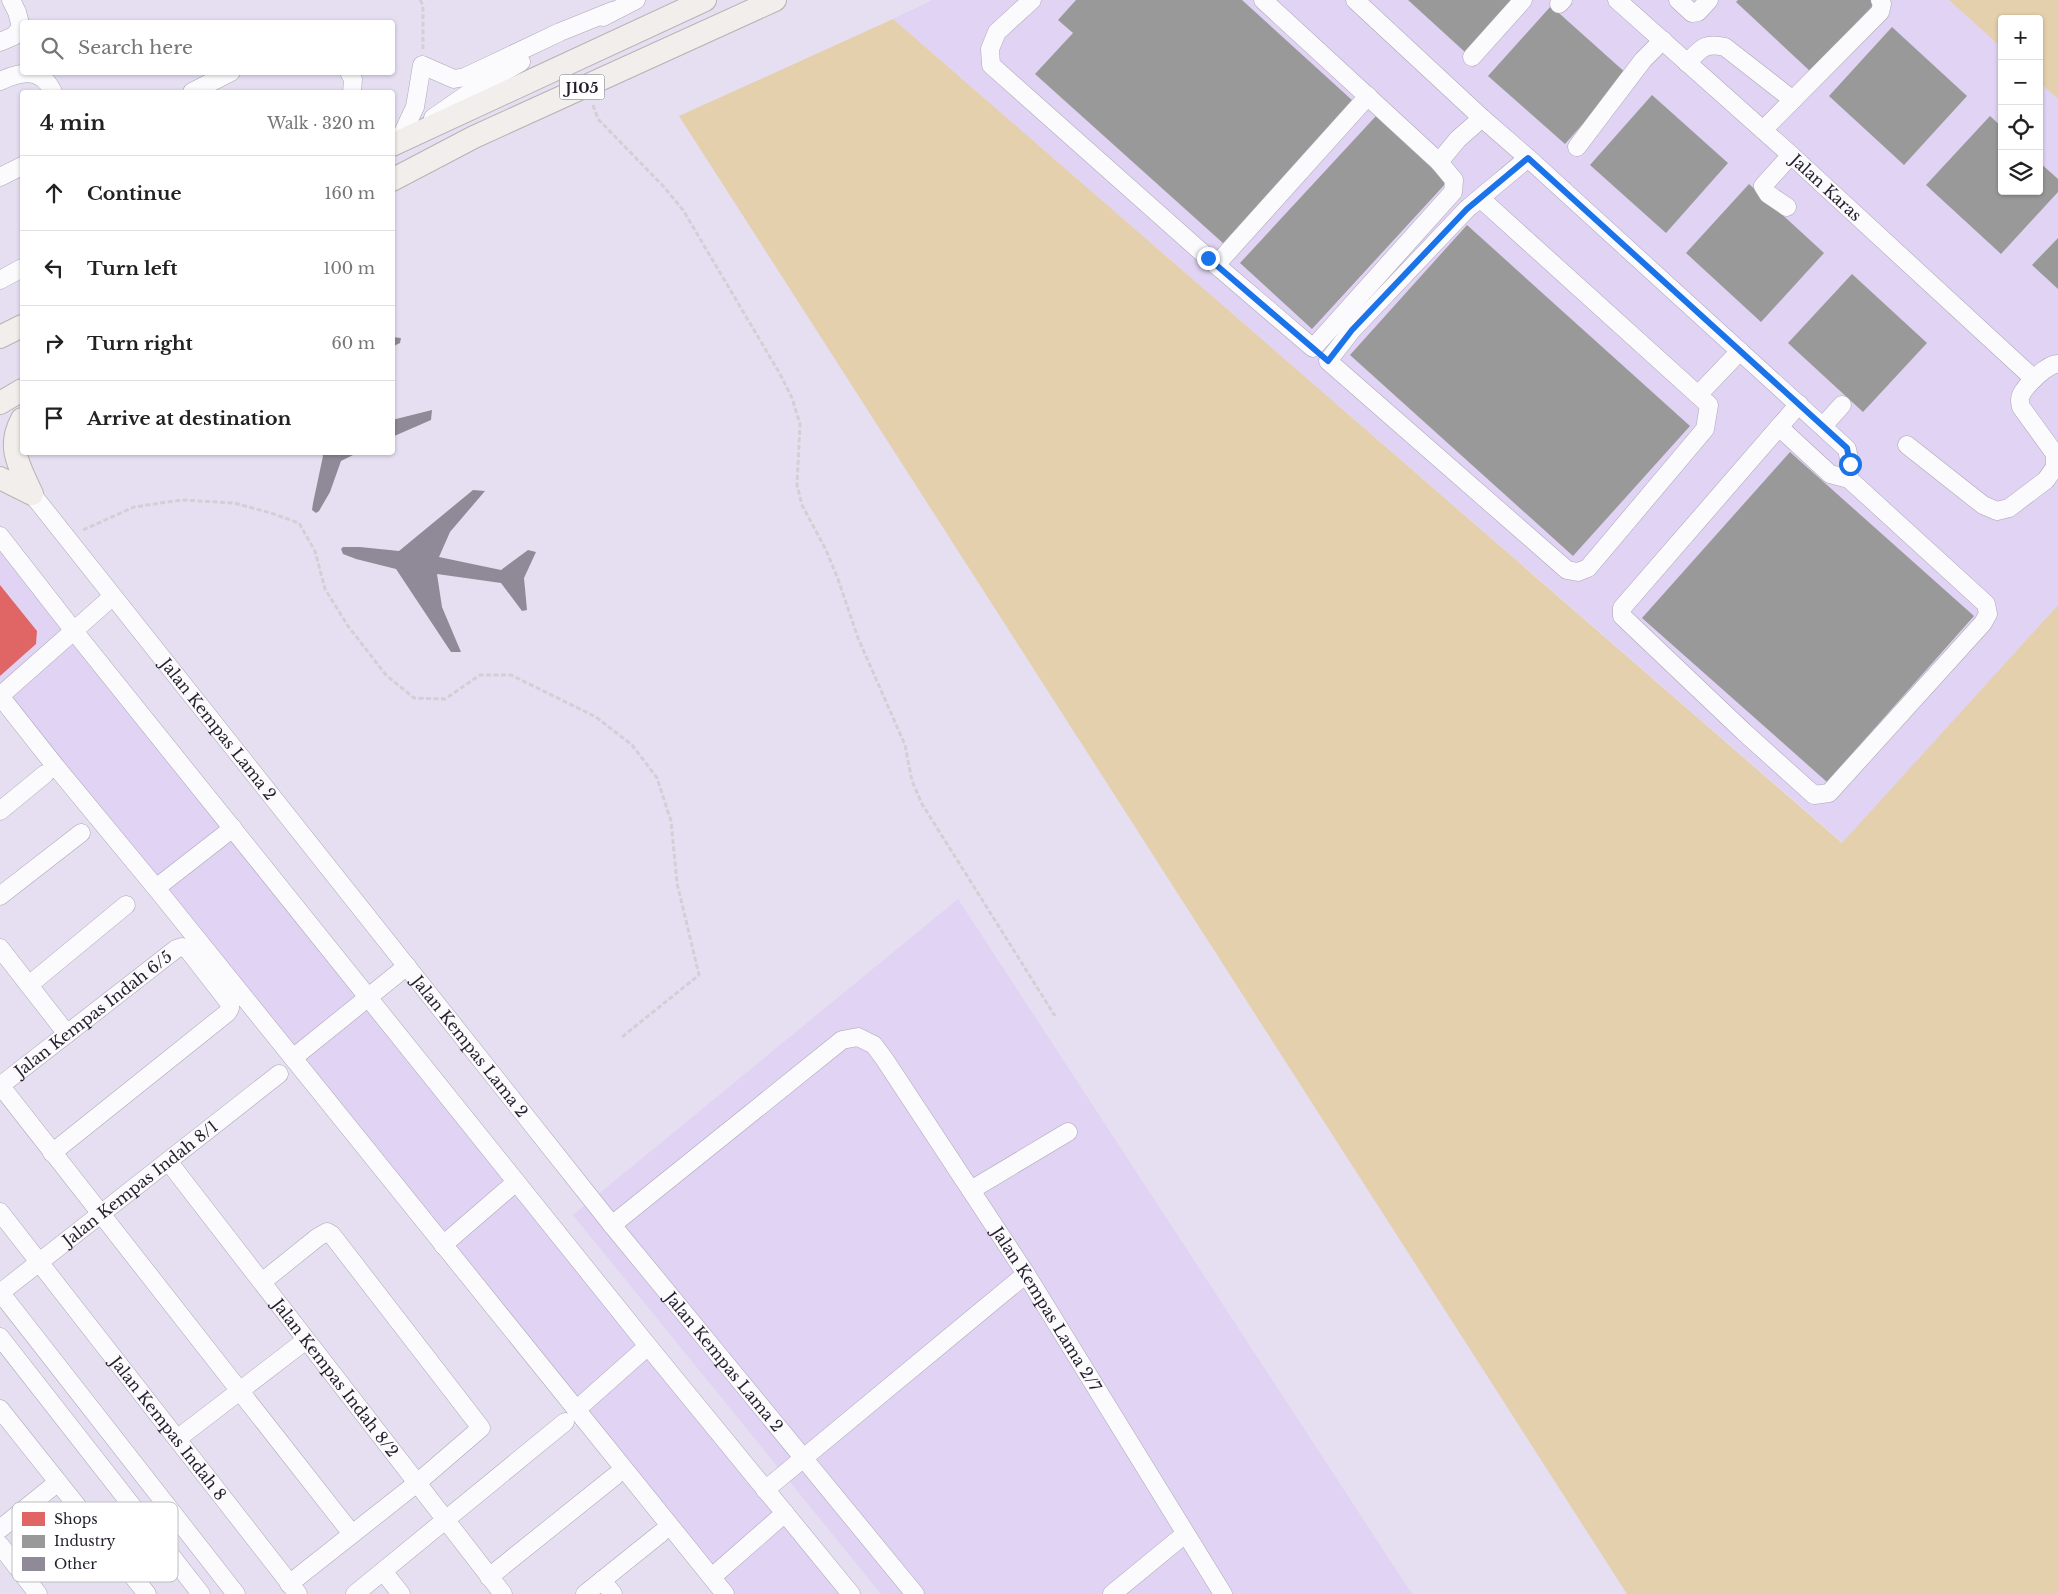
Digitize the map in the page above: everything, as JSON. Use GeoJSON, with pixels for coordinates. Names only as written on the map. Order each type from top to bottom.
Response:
{"type":"FeatureCollection","features":[{"type":"Feature","properties":{"kind":"main road","name":"J105"},"geometry":{"type":"LineString","coordinates":[[395,144],[705,0]]}},
{"type":"Feature","properties":{"kind":"main road","name":"J105"},"geometry":{"type":"LineString","coordinates":[[395,178],[474,138],[775,0]]}},
{"type":"Feature","properties":{"kind":"main road"},"geometry":{"type":"LineString","coordinates":[[0,337],[20,327]]}},
{"type":"Feature","properties":{"kind":"main road"},"geometry":{"type":"LineString","coordinates":[[0,403],[20,391]]}},
{"type":"Feature","properties":{"kind":"main road"},"geometry":{"type":"LineString","coordinates":[[20,423],[16,430],[14,446],[17,462],[32,494]]}},
{"type":"Feature","properties":{"kind":"main road"},"geometry":{"type":"LineString","coordinates":[[0,478],[32,494]]}},
{"type":"Feature","properties":{"kind":"street"},"geometry":{"type":"LineString","coordinates":[[11,0],[20,23]]}},
{"type":"Feature","properties":{"kind":"street"},"geometry":{"type":"LineString","coordinates":[[395,144],[415,107],[422,65],[454,79],[465,77],[614,6],[636,0]]}},
{"type":"Feature","properties":{"kind":"street"},"geometry":{"type":"LineString","coordinates":[[1032,0],[997,32],[990,49],[991,65],[1216,265],[1567,570],[1578,572],[1588,568],[1706,429],[1709,406],[1480,198]]}},
{"type":"Feature","properties":{"kind":"street"},"geometry":{"type":"LineString","coordinates":[[1263,0],[1368,96],[1438,162],[1454,180],[1453,192],[1313,348]]}},
{"type":"Feature","properties":{"kind":"street"},"geometry":{"type":"LineString","coordinates":[[1355,0],[1482,118],[1847,448],[1850,464],[1849,479]]}},
{"type":"Feature","properties":{"kind":"street"},"geometry":{"type":"LineString","coordinates":[[1472,57],[1523,0]]}},
{"type":"Feature","properties":{"kind":"street","name":"Jalan Karas"},"geometry":{"type":"LineString","coordinates":[[1617,0],[1792,155],[2034,379]]}},
{"type":"Feature","properties":{"kind":"street"},"geometry":{"type":"LineString","coordinates":[[1678,0],[1692,13],[1698,12],[1709,0]]}},
{"type":"Feature","properties":{"kind":"street"},"geometry":{"type":"LineString","coordinates":[[1763,130],[1880,12],[1882,4],[1880,0]]}},
{"type":"Feature","properties":{"kind":"street"},"geometry":{"type":"LineString","coordinates":[[395,144],[479,86],[614,6]]}},
{"type":"Feature","properties":{"kind":"street"},"geometry":{"type":"LineString","coordinates":[[7,39],[20,28]]}},
{"type":"Feature","properties":{"kind":"street"},"geometry":{"type":"LineString","coordinates":[[1576,147],[1643,60],[1663,40]]}},
{"type":"Feature","properties":{"kind":"street"},"geometry":{"type":"LineString","coordinates":[[1688,63],[1702,48],[1712,44],[1726,47],[1793,100]]}},
{"type":"Feature","properties":{"kind":"street"},"geometry":{"type":"LineString","coordinates":[[0,81],[20,73]]}},
{"type":"Feature","properties":{"kind":"street"},"geometry":{"type":"LineString","coordinates":[[38,75],[48,83],[52,90]]}},
{"type":"Feature","properties":{"kind":"street"},"geometry":{"type":"LineString","coordinates":[[196,90],[225,75]]}},
{"type":"Feature","properties":{"kind":"street"},"geometry":{"type":"LineString","coordinates":[[351,75],[353,79],[352,90]]}},
{"type":"Feature","properties":{"kind":"street"},"geometry":{"type":"LineString","coordinates":[[1216,265],[1368,96]]}},
{"type":"Feature","properties":{"kind":"street"},"geometry":{"type":"LineString","coordinates":[[1438,162],[1458,139],[1482,118]]}},
{"type":"Feature","properties":{"kind":"street"},"geometry":{"type":"LineString","coordinates":[[1787,207],[1768,194],[1763,186],[1792,155]]}},
{"type":"Feature","properties":{"kind":"street"},"geometry":{"type":"LineString","coordinates":[[1328,361],[1352,330],[1480,198],[1528,158]]}},
{"type":"Feature","properties":{"kind":"street"},"geometry":{"type":"LineString","coordinates":[[0,177],[20,167]]}},
{"type":"Feature","properties":{"kind":"street"},"geometry":{"type":"LineString","coordinates":[[0,280],[20,269]]}},
{"type":"Feature","properties":{"kind":"street"},"geometry":{"type":"LineString","coordinates":[[1698,395],[1740,351]]}},
{"type":"Feature","properties":{"kind":"street"},"geometry":{"type":"LineString","coordinates":[[1907,445],[1983,505],[1997,511],[2009,508],[2046,480],[2055,467],[2055,454],[2021,407],[2021,395],[2034,379],[2054,363],[2058,364]]}},
{"type":"Feature","properties":{"kind":"street"},"geometry":{"type":"LineString","coordinates":[[1779,427],[1830,474],[1849,479],[1986,604],[1988,614],[1983,623],[1829,793],[1814,794],[1744,732],[1622,616],[1622,608],[1779,427],[1799,404]]}},
{"type":"Feature","properties":{"kind":"street"},"geometry":{"type":"LineString","coordinates":[[1823,426],[1842,404]]}},
{"type":"Feature","properties":{"kind":"street","name":"Jalan Kempas Lama 2"},"geometry":{"type":"LineString","coordinates":[[32,494],[612,1225],[915,1594]]}},
{"type":"Feature","properties":{"kind":"street"},"geometry":{"type":"LineString","coordinates":[[0,536],[74,631],[648,1346],[852,1594]]}},
{"type":"Feature","properties":{"kind":"street"},"geometry":{"type":"LineString","coordinates":[[112,597],[0,696],[444,1244],[571,1416],[726,1594]]}},
{"type":"Feature","properties":{"kind":"street"},"geometry":{"type":"LineString","coordinates":[[0,811],[45,774]]}},
{"type":"Feature","properties":{"kind":"street"},"geometry":{"type":"LineString","coordinates":[[156,888],[233,828]]}},
{"type":"Feature","properties":{"kind":"street"},"geometry":{"type":"LineString","coordinates":[[0,896],[81,833]]}},
{"type":"Feature","properties":{"kind":"street"},"geometry":{"type":"LineString","coordinates":[[29,985],[126,905]]}},
{"type":"Feature","properties":{"kind":"street"},"geometry":{"type":"LineString","coordinates":[[0,948],[67,1034]]}},
{"type":"Feature","properties":{"kind":"street","name":"Jalan Kempas Indah 6/5"},"geometry":{"type":"LineString","coordinates":[[0,1086],[176,949],[188,950],[230,1004],[227,1013],[52,1152]]}},
{"type":"Feature","properties":{"kind":"street"},"geometry":{"type":"LineString","coordinates":[[293,1058],[407,966]]}},
{"type":"Feature","properties":{"kind":"street","name":"Jalan Kempas Lama 2/7"},"geometry":{"type":"LineString","coordinates":[[612,1225],[842,1040],[858,1037],[874,1046],[1026,1274],[1223,1594]]}},
{"type":"Feature","properties":{"kind":"street","name":"Jalan Kempas Indah 8/1"},"geometry":{"type":"LineString","coordinates":[[0,1293],[279,1074]]}},
{"type":"Feature","properties":{"kind":"street"},"geometry":{"type":"LineString","coordinates":[[0,1086],[352,1534]]}},
{"type":"Feature","properties":{"kind":"street"},"geometry":{"type":"LineString","coordinates":[[971,1190],[1068,1132]]}},
{"type":"Feature","properties":{"kind":"street","name":"Jalan Kempas Indah 8/2"},"geometry":{"type":"LineString","coordinates":[[168,1161],[503,1594]]}},
{"type":"Feature","properties":{"kind":"street"},"geometry":{"type":"LineString","coordinates":[[444,1244],[516,1182]]}},
{"type":"Feature","properties":{"kind":"street","name":"Jalan Kempas Indah 8"},"geometry":{"type":"LineString","coordinates":[[0,1212],[293,1589]]}},
{"type":"Feature","properties":{"kind":"street"},"geometry":{"type":"LineString","coordinates":[[262,1282],[318,1237],[326,1232],[332,1235],[481,1428],[417,1483],[352,1534],[293,1589]]}},
{"type":"Feature","properties":{"kind":"street"},"geometry":{"type":"LineString","coordinates":[[766,1490],[1026,1274]]}},
{"type":"Feature","properties":{"kind":"street"},"geometry":{"type":"LineString","coordinates":[[0,1293],[164,1502]]}},
{"type":"Feature","properties":{"kind":"street"},"geometry":{"type":"LineString","coordinates":[[0,1337],[129,1502]]}},
{"type":"Feature","properties":{"kind":"street"},"geometry":{"type":"LineString","coordinates":[[177,1439],[306,1340]]}},
{"type":"Feature","properties":{"kind":"street"},"geometry":{"type":"LineString","coordinates":[[356,1594],[571,1416],[648,1346]]}},
{"type":"Feature","properties":{"kind":"street"},"geometry":{"type":"LineString","coordinates":[[0,1409],[74,1502]]}},
{"type":"Feature","properties":{"kind":"street"},"geometry":{"type":"LineString","coordinates":[[489,1576],[615,1476]]}},
{"type":"Feature","properties":{"kind":"street"},"geometry":{"type":"LineString","coordinates":[[33,1502],[58,1482]]}},
{"type":"Feature","properties":{"kind":"street"},"geometry":{"type":"LineString","coordinates":[[712,1577],[785,1514]]}},
{"type":"Feature","properties":{"kind":"street"},"geometry":{"type":"LineString","coordinates":[[0,1529],[12,1519]]}},
{"type":"Feature","properties":{"kind":"street"},"geometry":{"type":"LineString","coordinates":[[178,1520],[236,1594]]}},
{"type":"Feature","properties":{"kind":"street"},"geometry":{"type":"LineString","coordinates":[[585,1594],[661,1533]]}},
{"type":"Feature","properties":{"kind":"street"},"geometry":{"type":"LineString","coordinates":[[1112,1594],[1185,1534]]}},
{"type":"Feature","properties":{"kind":"street"},"geometry":{"type":"LineString","coordinates":[[0,1545],[12,1560]]}},
{"type":"Feature","properties":{"kind":"street"},"geometry":{"type":"LineString","coordinates":[[178,1565],[201,1594]]}},
{"type":"Feature","properties":{"kind":"street"},"geometry":{"type":"LineString","coordinates":[[383,1571],[401,1594]]}},
{"type":"Feature","properties":{"kind":"street"},"geometry":{"type":"LineString","coordinates":[[602,1580],[613,1594]]}},
{"type":"Feature","properties":{"kind":"street"},"geometry":{"type":"LineString","coordinates":[[29,1582],[38,1594]]}},
{"type":"Feature","properties":{"kind":"street"},"geometry":{"type":"LineString","coordinates":[[137,1582],[147,1594]]}},
{"type":"Feature","properties":{"kind":"path"},"geometry":{"type":"LineString","coordinates":[[420,0],[423,5],[424,38],[422,65]]}},
{"type":"Feature","properties":{"kind":"path"},"geometry":{"type":"LineString","coordinates":[[585,86],[598,119],[664,187],[683,210],[760,338],[792,398],[800,424],[797,485],[802,505],[826,550],[858,638],[905,745],[912,781],[922,804],[1055,1016]]}},
{"type":"Feature","properties":{"kind":"path"},"geometry":{"type":"LineString","coordinates":[[66,538],[134,507],[180,500],[234,503],[271,513],[299,524],[315,551],[325,589],[348,626],[386,675],[414,698],[445,699],[480,675],[511,675],[596,717],[632,745],[657,778],[671,820],[677,883],[699,975],[622,1037]]}},
{"type":"Feature","properties":{"kind":"shaded area"},"geometry":{"type":"Polygon","coordinates":[[[932,0],[1949,0],[1998,44],[1998,195],[2043,195],[2043,86],[2058,99],[2058,605],[1843,843],[893,19],[932,0]]]}},
{"type":"Feature","properties":{"kind":"shaded area"},"geometry":{"type":"Polygon","coordinates":[[[1949,0],[2058,0],[2058,99],[2043,86],[2043,15],[1998,15],[1998,44],[1949,0]]]}},
{"type":"Feature","properties":{"kind":"shaded area"},"geometry":{"type":"Polygon","coordinates":[[[893,19],[1842,843],[2058,605],[2058,1594],[1627,1594],[679,116],[893,19]]]}},
{"type":"Feature","properties":{"kind":"shaded area"},"geometry":{"type":"Polygon","coordinates":[[[0,525],[123,684],[860,1594],[721,1594],[0,702],[0,525]]]}},
{"type":"Feature","properties":{"kind":"shaded area"},"geometry":{"type":"Polygon","coordinates":[[[958,899],[1412,1594],[881,1594],[573,1215],[958,899]]]}},
{"type":"Feature","properties":{"kind":"building: Shops"},"geometry":{"type":"Polygon","coordinates":[[[0,585],[37,631],[36,644],[0,676],[0,585]]]}},
{"type":"Feature","properties":{"kind":"building: Industry"},"geometry":{"type":"Polygon","coordinates":[[[1076,0],[1242,0],[1353,101],[1224,244],[1035,74],[1073,33],[1058,20],[1076,0]]]}},
{"type":"Feature","properties":{"kind":"building: Industry"},"geometry":{"type":"Polygon","coordinates":[[[1408,0],[1514,0],[1466,53],[1408,0]]]}},
{"type":"Feature","properties":{"kind":"building: Industry"},"geometry":{"type":"Polygon","coordinates":[[[1738,0],[1872,0],[1875,3],[1811,72],[1736,2],[1738,0]]]}},
{"type":"Feature","properties":{"kind":"building: Industry"},"geometry":{"type":"Polygon","coordinates":[[[1551,6],[1627,74],[1565,144],[1488,76],[1551,6]]]}},
{"type":"Feature","properties":{"kind":"building: Industry"},"geometry":{"type":"Polygon","coordinates":[[[1892,27],[1967,96],[1904,165],[1829,96],[1892,27]]]}},
{"type":"Feature","properties":{"kind":"building: Industry"},"geometry":{"type":"Polygon","coordinates":[[[1652,95],[1728,163],[1666,233],[1590,165],[1652,95]]]}},
{"type":"Feature","properties":{"kind":"building: Industry"},"geometry":{"type":"Polygon","coordinates":[[[1376,116],[1447,182],[1312,329],[1240,263],[1376,116]]]}},
{"type":"Feature","properties":{"kind":"building: Industry"},"geometry":{"type":"Polygon","coordinates":[[[1990,116],[1998,123],[1998,195],[2043,195],[2043,166],[2058,179],[2058,192],[2001,254],[1926,185],[1990,116]]]}},
{"type":"Feature","properties":{"kind":"building: Industry"},"geometry":{"type":"Polygon","coordinates":[[[1749,184],[1824,253],[1761,322],[1686,253],[1749,184]]]}},
{"type":"Feature","properties":{"kind":"building: Industry"},"geometry":{"type":"Polygon","coordinates":[[[1467,225],[1690,426],[1573,556],[1350,355],[1467,225]]]}},
{"type":"Feature","properties":{"kind":"building: Industry"},"geometry":{"type":"Polygon","coordinates":[[[2058,238],[2058,289],[2032,265],[2058,238]]]}},
{"type":"Feature","properties":{"kind":"building: Industry"},"geometry":{"type":"Polygon","coordinates":[[[1852,274],[1927,343],[1863,412],[1788,343],[1852,274]]]}},
{"type":"Feature","properties":{"kind":"building: Industry"},"geometry":{"type":"Polygon","coordinates":[[[1790,452],[1974,616],[1827,782],[1642,618],[1790,452]]]}},
{"type":"Feature","properties":{"kind":"building: Other"},"geometry":{"type":"Polygon","coordinates":[[[395,337],[401,338],[400,343],[395,346],[395,337]]]}},
{"type":"Feature","properties":{"kind":"building: Other"},"geometry":{"type":"Polygon","coordinates":[[[432,410],[431,420],[395,436],[395,419],[432,410]]]}},
{"type":"Feature","properties":{"kind":"building: Other"},"geometry":{"type":"Polygon","coordinates":[[[353,455],[341,461],[330,492],[316,513],[312,510],[323,456],[353,455]]]}},
{"type":"Feature","properties":{"kind":"building: Other"},"geometry":{"type":"Polygon","coordinates":[[[473,490],[485,491],[450,532],[439,557],[501,570],[528,550],[536,552],[524,578],[527,610],[522,611],[501,583],[437,574],[442,607],[461,652],[451,652],[396,569],[356,559],[343,554],[341,549],[343,547],[360,547],[399,551],[473,490]]]}},
{"type":"Feature","properties":{"kind":"route"},"geometry":{"type":"LineString","coordinates":[[1208,258],[1328,361],[1352,330],[1467,209],[1528,158],[1847,448],[1850,464]]}}]}
